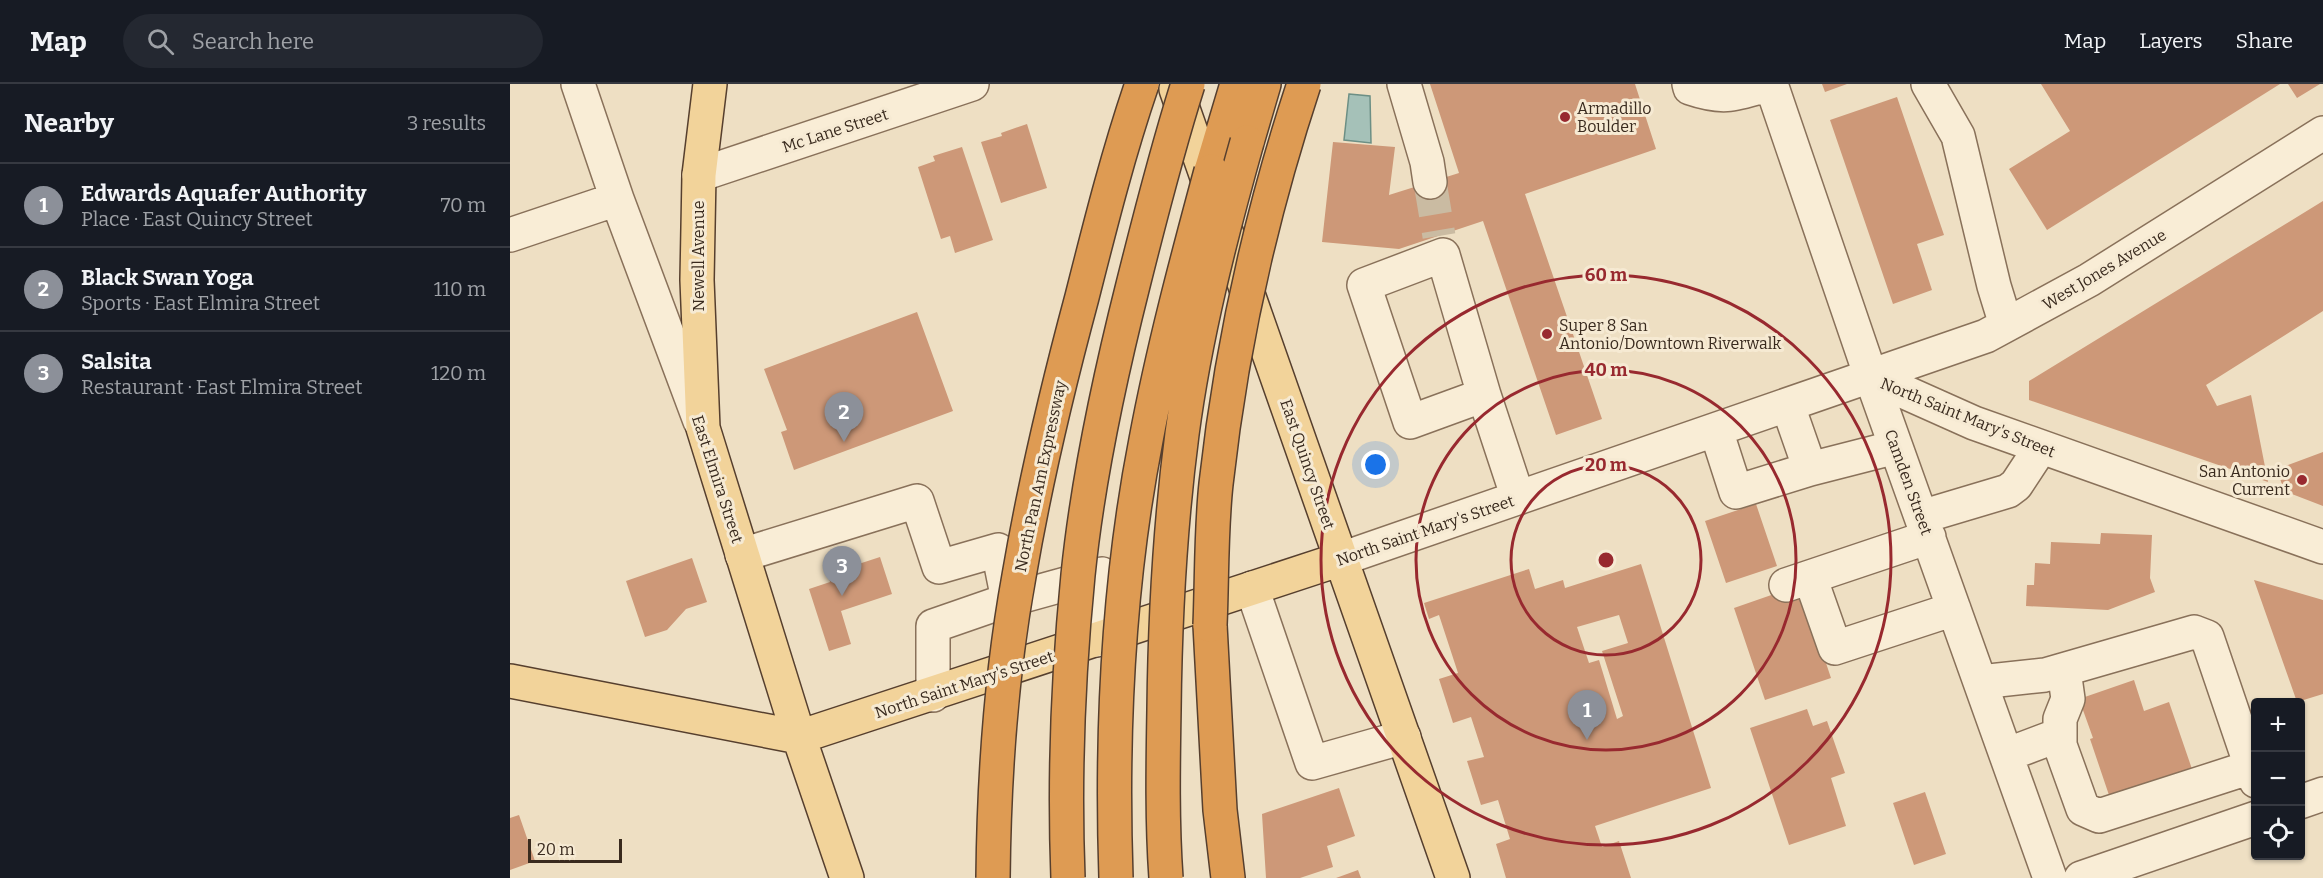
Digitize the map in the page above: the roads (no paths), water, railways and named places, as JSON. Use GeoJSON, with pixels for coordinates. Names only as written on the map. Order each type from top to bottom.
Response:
{"type":"FeatureCollection","features":[{"type":"Feature","properties":{"kind":"highway","name":"North Pan Am Expressway"},"geometry":{"type":"LineString","coordinates":[[993,878],[1002,704],[1017,590],[1030,515],[1054,404],[1087,275],[1142,84]]}},
{"type":"Feature","properties":{"kind":"highway"},"geometry":{"type":"LineString","coordinates":[[1068,878],[1065,802],[1068,701],[1078,573],[1095,458],[1122,328],[1144,238],[1188,84]]}},
{"type":"Feature","properties":{"kind":"highway"},"geometry":{"type":"LineString","coordinates":[[1116,878],[1113,793],[1120,646],[1128,559],[1145,442],[1178,292],[1237,84]]}},
{"type":"Feature","properties":{"kind":"highway"},"geometry":{"type":"LineString","coordinates":[[1166,878],[1162,797],[1165,658],[1170,559],[1179,457],[1192,375],[1212,277],[1264,84]]}},
{"type":"Feature","properties":{"kind":"highway"},"geometry":{"type":"LineString","coordinates":[[1208,878],[1206,798],[1216,485],[1235,350],[1252,264],[1291,121],[1304,84]]}},
{"type":"Feature","properties":{"kind":"highway"},"geometry":{"type":"LineString","coordinates":[[1210,625],[1220,810],[1228,878]]}},
{"type":"Feature","properties":{"kind":"main road","name":"Newell Avenue"},"geometry":{"type":"LineString","coordinates":[[703,428],[697,279],[699,176],[710,84]]}},
{"type":"Feature","properties":{"kind":"main road","name":"East Quincy Street"},"geometry":{"type":"LineString","coordinates":[[1175,84],[1453,878]]}},
{"type":"Feature","properties":{"kind":"main road","name":"East Elmira Street"},"geometry":{"type":"LineString","coordinates":[[703,428],[799,737],[847,878]]}},
{"type":"Feature","properties":{"kind":"main road","name":"North Saint Mary's Street"},"geometry":{"type":"LineString","coordinates":[[510,681],[799,737],[933,695],[1341,559]]}},
{"type":"Feature","properties":{"kind":"street","name":"East Elmira Street"},"geometry":{"type":"LineString","coordinates":[[578,84],[617,199],[703,428]]}},
{"type":"Feature","properties":{"kind":"street","name":"Mc Lane Street"},"geometry":{"type":"LineString","coordinates":[[699,176],[972,84]]}},
{"type":"Feature","properties":{"kind":"street"},"geometry":{"type":"LineString","coordinates":[[1404,84],[1427,162],[1430,182]]}},
{"type":"Feature","properties":{"kind":"street"},"geometry":{"type":"LineString","coordinates":[[1689,84],[1690,88],[1712,95],[1737,94],[1770,84]]}},
{"type":"Feature","properties":{"kind":"street","name":"Camden Street"},"geometry":{"type":"LineString","coordinates":[[1770,84],[1871,377],[2050,878]]}},
{"type":"Feature","properties":{"kind":"street"},"geometry":{"type":"LineString","coordinates":[[1928,84],[1958,136],[1994,286],[2006,325]]}},
{"type":"Feature","properties":{"kind":"street","name":"West Jones Avenue"},"geometry":{"type":"LineString","coordinates":[[1871,377],[1986,336],[2089,280],[2323,133]]}},
{"type":"Feature","properties":{"kind":"street"},"geometry":{"type":"LineString","coordinates":[[510,235],[617,199]]}},
{"type":"Feature","properties":{"kind":"street"},"geometry":{"type":"LineString","coordinates":[[1484,395],[1410,422],[1364,285],[1441,245],[1484,395],[1518,498]]}},
{"type":"Feature","properties":{"kind":"street","name":"North Saint Mary's Street"},"geometry":{"type":"LineString","coordinates":[[1341,559],[1871,377],[1974,423],[2323,548]]}},
{"type":"Feature","properties":{"kind":"street"},"geometry":{"type":"LineString","coordinates":[[1788,406],[1809,469]]}},
{"type":"Feature","properties":{"kind":"street"},"geometry":{"type":"LineString","coordinates":[[1716,430],[1736,492],[1809,469],[1896,447]]}},
{"type":"Feature","properties":{"kind":"street"},"geometry":{"type":"LineString","coordinates":[[1954,609],[1835,648],[1798,581],[2008,491],[2016,485],[2041,447]]}},
{"type":"Feature","properties":{"kind":"street"},"geometry":{"type":"LineString","coordinates":[[742,555],[917,501],[939,567],[998,550],[1008,600]]}},
{"type":"Feature","properties":{"kind":"street"},"geometry":{"type":"LineString","coordinates":[[933,695],[933,626],[1008,600],[1102,574],[1097,640]]}},
{"type":"Feature","properties":{"kind":"street"},"geometry":{"type":"LineString","coordinates":[[1252,588],[1312,763],[1404,737]]}},
{"type":"Feature","properties":{"kind":"street"},"geometry":{"type":"LineString","coordinates":[[1980,682],[2045,675],[2194,632],[2207,637],[2251,768]]}},
{"type":"Feature","properties":{"kind":"street"},"geometry":{"type":"LineString","coordinates":[[2064,669],[2068,699],[2060,719],[2060,745],[2083,809],[2099,816],[2251,775]]}},
{"type":"Feature","properties":{"kind":"street"},"geometry":{"type":"LineString","coordinates":[[2006,755],[2059,735]]}},
{"type":"Feature","properties":{"kind":"street"},"geometry":{"type":"LineString","coordinates":[[2305,801],[2323,794]]}},
{"type":"Feature","properties":{"kind":"street"},"geometry":{"type":"LineString","coordinates":[[2099,816],[2115,866]]}},
{"type":"Feature","properties":{"kind":"street"},"geometry":{"type":"LineString","coordinates":[[2081,878],[2251,820]]}},
{"type":"Feature","properties":{"kind":"water"},"geometry":{"type":"Polygon","coordinates":[[[1349,94],[1370,96],[1371,143],[1344,140],[1349,94]]]}},
{"type":"Feature","properties":{"kind":"tunnel"},"geometry":{"type":"LineString","coordinates":[[1430,182],[1439,236]]}},
{"type":"Feature","properties":{"kind":"place","name":"Armadillo Boulder"},"geometry":{"type":"Point","coordinates":[1565,117]}},
{"type":"Feature","properties":{"kind":"place","name":"Super 8 San Antonio/Downtown Riverwalk"},"geometry":{"type":"Point","coordinates":[1547,334]}},
{"type":"Feature","properties":{"kind":"place","name":"Black Swan Yoga"},"geometry":{"type":"Point","coordinates":[844,442]}},
{"type":"Feature","properties":{"kind":"place","name":"San Antonio Current"},"geometry":{"type":"Point","coordinates":[2302,480]}},
{"type":"Feature","properties":{"kind":"place","name":"Salsita"},"geometry":{"type":"Point","coordinates":[842,596]}},
{"type":"Feature","properties":{"kind":"place","name":"Edwards Aquafer Authority"},"geometry":{"type":"Point","coordinates":[1587,740]}}]}
